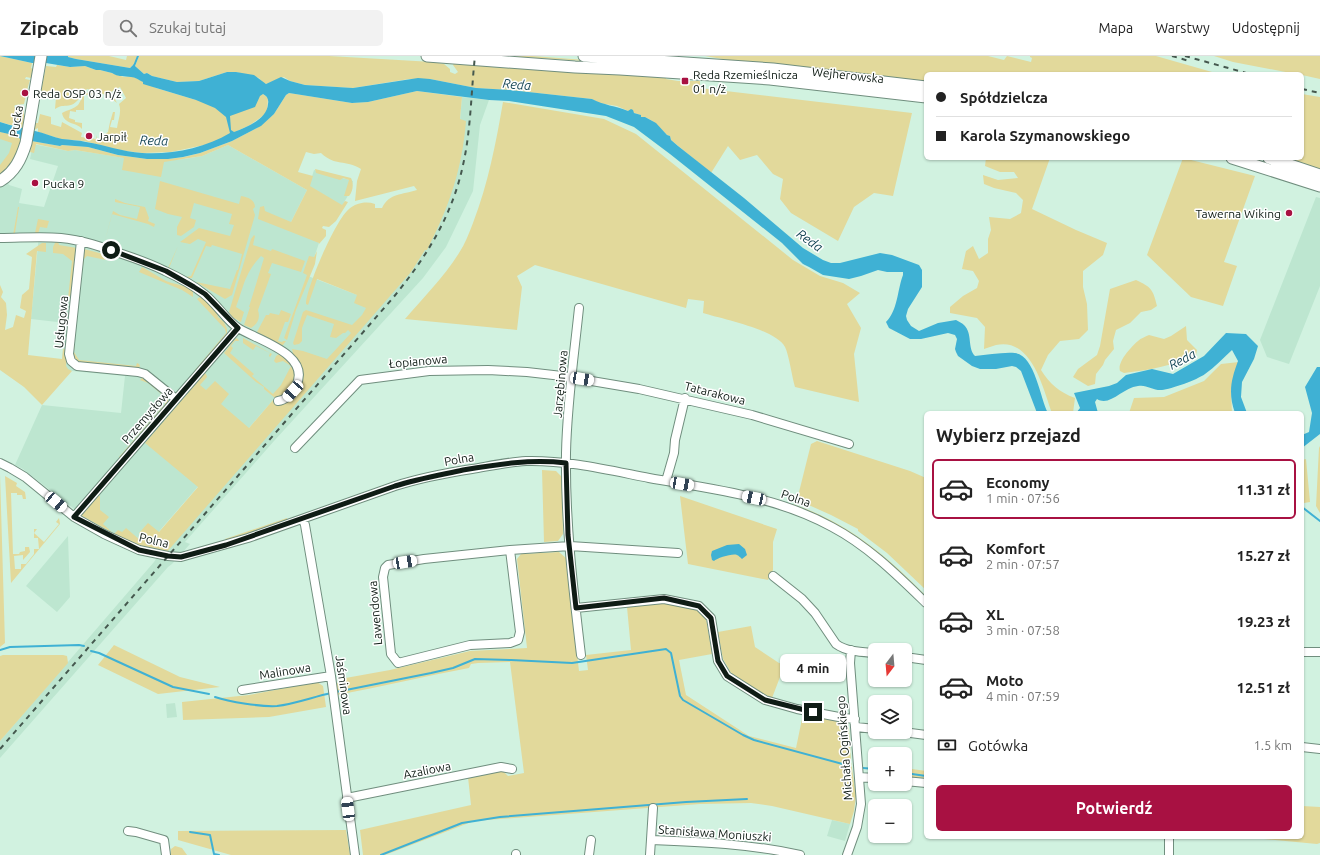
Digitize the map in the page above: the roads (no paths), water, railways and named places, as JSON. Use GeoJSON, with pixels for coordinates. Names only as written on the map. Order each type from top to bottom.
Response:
{"type":"FeatureCollection","features":[{"type":"Feature","properties":{"kind":"main road","name":"Wejherowska"},"geometry":{"type":"LineString","coordinates":[[427,56],[599,59],[773,69],[924,87]]}},
{"type":"Feature","properties":{"kind":"main road","name":"Wejherowska"},"geometry":{"type":"LineString","coordinates":[[584,56],[924,97]]}},
{"type":"Feature","properties":{"kind":"main road","name":"Pucka"},"geometry":{"type":"LineString","coordinates":[[0,181],[14,170],[22,155],[26,143],[40,61]]}},
{"type":"Feature","properties":{"kind":"main road"},"geometry":{"type":"LineString","coordinates":[[1238,160],[1320,186]]}},
{"type":"Feature","properties":{"kind":"main road"},"geometry":{"type":"LineString","coordinates":[[1275,160],[1320,175]]}},
{"type":"Feature","properties":{"kind":"street"},"geometry":{"type":"LineString","coordinates":[[0,238],[61,238],[81,241],[111,250],[166,271],[194,287],[205,294],[238,328],[286,353],[299,370],[299,378],[293,391],[287,397],[278,401]]}},
{"type":"Feature","properties":{"kind":"street","name":"Usługowa"},"geometry":{"type":"LineString","coordinates":[[81,241],[70,354],[71,361],[77,366],[145,374],[176,399]]}},
{"type":"Feature","properties":{"kind":"street","name":"Jarzębinowa"},"geometry":{"type":"LineString","coordinates":[[578,308],[566,463],[570,546],[581,655]]}},
{"type":"Feature","properties":{"kind":"street","name":"Przemysłowa"},"geometry":{"type":"LineString","coordinates":[[74,517],[238,328]]}},
{"type":"Feature","properties":{"kind":"street","name":"Łopianowa"},"geometry":{"type":"LineString","coordinates":[[295,448],[360,380],[448,370],[527,372],[572,377]]}},
{"type":"Feature","properties":{"kind":"street","name":"Tatarakowa"},"geometry":{"type":"LineString","coordinates":[[572,377],[639,388],[685,398],[752,415],[849,444]]}},
{"type":"Feature","properties":{"kind":"street"},"geometry":{"type":"LineString","coordinates":[[666,481],[674,453],[675,440],[685,398]]}},
{"type":"Feature","properties":{"kind":"street","name":"Polna"},"geometry":{"type":"LineString","coordinates":[[0,463],[25,477],[74,517],[139,550],[181,557],[226,545],[395,486],[423,478],[508,463],[536,461],[566,463],[790,503],[860,544],[924,601]]}},
{"type":"Feature","properties":{"kind":"street","name":"Jaśminowa"},"geometry":{"type":"LineString","coordinates":[[303,519],[331,676],[355,855]]}},
{"type":"Feature","properties":{"kind":"street"},"geometry":{"type":"LineString","coordinates":[[570,546],[678,554]]}},
{"type":"Feature","properties":{"kind":"street","name":"Lawendowa"},"geometry":{"type":"LineString","coordinates":[[510,550],[520,632],[518,640],[510,643],[470,645],[398,662],[396,661],[391,654],[383,577],[385,568],[388,565],[424,559],[510,550],[570,546]]}},
{"type":"Feature","properties":{"kind":"street"},"geometry":{"type":"LineString","coordinates":[[773,576],[802,599],[815,613],[836,644],[851,650],[868,652]]}},
{"type":"Feature","properties":{"kind":"street"},"geometry":{"type":"LineString","coordinates":[[576,608],[664,598],[699,606],[711,618],[718,661],[727,676],[765,700],[797,709],[844,718],[868,727]]}},
{"type":"Feature","properties":{"kind":"street","name":"Michała Ogińskiego"},"geometry":{"type":"LineString","coordinates":[[847,855],[857,827],[860,810],[859,777],[850,663],[851,650]]}},
{"type":"Feature","properties":{"kind":"street"},"geometry":{"type":"LineString","coordinates":[[1304,652],[1320,652]]}},
{"type":"Feature","properties":{"kind":"street"},"geometry":{"type":"LineString","coordinates":[[912,658],[924,660]]}},
{"type":"Feature","properties":{"kind":"street","name":"Malinowa"},"geometry":{"type":"LineString","coordinates":[[242,690],[331,676]]}},
{"type":"Feature","properties":{"kind":"street"},"geometry":{"type":"LineString","coordinates":[[912,733],[924,734]]}},
{"type":"Feature","properties":{"kind":"street"},"geometry":{"type":"LineString","coordinates":[[1304,747],[1320,749]]}},
{"type":"Feature","properties":{"kind":"street","name":"Azaliowa"},"geometry":{"type":"LineString","coordinates":[[347,798],[501,767],[512,769]]}},
{"type":"Feature","properties":{"kind":"street"},"geometry":{"type":"LineString","coordinates":[[859,777],[868,778]]}},
{"type":"Feature","properties":{"kind":"street"},"geometry":{"type":"LineString","coordinates":[[912,782],[924,783]]}},
{"type":"Feature","properties":{"kind":"street"},"geometry":{"type":"LineString","coordinates":[[650,855],[653,808]]}},
{"type":"Feature","properties":{"kind":"street"},"geometry":{"type":"LineString","coordinates":[[128,831],[164,840],[166,855]]}},
{"type":"Feature","properties":{"kind":"street"},"geometry":{"type":"LineString","coordinates":[[1169,839],[1169,855]]}},
{"type":"Feature","properties":{"kind":"street"},"geometry":{"type":"LineString","coordinates":[[590,855],[591,840]]}},
{"type":"Feature","properties":{"kind":"street","name":"Stanisława Moniuszki"},"geometry":{"type":"LineString","coordinates":[[651,840],[724,843],[769,852],[800,855]]}},
{"type":"Feature","properties":{"kind":"water"},"geometry":{"type":"Polygon","coordinates":[[[0,56],[68,56],[76,59],[130,68],[135,63],[135,66],[144,74],[147,73],[152,76],[177,82],[199,81],[227,72],[254,75],[266,84],[281,77],[305,85],[353,88],[418,78],[430,79],[476,88],[510,90],[592,99],[628,111],[631,109],[634,113],[641,115],[641,117],[645,117],[656,123],[678,146],[744,198],[803,248],[823,260],[831,263],[840,263],[880,253],[892,255],[919,265],[922,270],[922,287],[908,309],[906,316],[911,326],[919,331],[938,323],[956,320],[963,324],[967,329],[971,349],[975,356],[1015,353],[1022,356],[1032,369],[1047,411],[1036,411],[1021,371],[1016,367],[1012,366],[996,369],[980,369],[972,366],[958,356],[955,349],[957,339],[955,335],[948,333],[921,339],[910,339],[889,328],[886,322],[893,312],[903,272],[887,272],[878,270],[849,279],[823,275],[803,264],[782,243],[634,127],[606,116],[509,101],[417,91],[368,102],[352,103],[289,93],[286,95],[274,114],[261,126],[232,141],[200,153],[183,157],[147,159],[118,155],[88,147],[60,146],[20,139],[18,136],[0,132],[0,122],[62,139],[83,141],[142,153],[164,153],[176,152],[210,143],[230,133],[226,117],[215,108],[196,100],[143,84],[143,82],[134,78],[119,76],[85,66],[70,67],[46,63],[32,63],[0,56]],[[263,94],[260,96],[255,107],[230,116],[231,130],[234,132],[256,122],[267,109],[267,97],[263,94]]]}},
{"type":"Feature","properties":{"kind":"water"},"geometry":{"type":"Polygon","coordinates":[[[1226,333],[1246,334],[1258,346],[1254,359],[1242,382],[1241,397],[1246,411],[1234,411],[1233,406],[1231,387],[1238,361],[1232,350],[1209,371],[1190,381],[1162,390],[1141,386],[1132,387],[1107,401],[1097,399],[1095,402],[1097,411],[1078,411],[1080,408],[1074,393],[1109,386],[1117,383],[1126,375],[1152,369],[1173,374],[1204,356],[1226,333]]]}},
{"type":"Feature","properties":{"kind":"water"},"geometry":{"type":"Polygon","coordinates":[[[1317,367],[1320,367],[1320,434],[1304,446],[1304,434],[1309,432],[1312,413],[1305,387],[1317,367]]]}},
{"type":"Feature","properties":{"kind":"water"},"geometry":{"type":"Polygon","coordinates":[[[739,544],[745,549],[747,555],[742,559],[738,555],[732,555],[725,556],[714,561],[712,560],[712,551],[727,545],[739,544]]]}},
{"type":"Feature","properties":{"kind":"waterway"},"geometry":{"type":"LineString","coordinates":[[134,66],[138,56]]}},
{"type":"Feature","properties":{"kind":"waterway"},"geometry":{"type":"LineString","coordinates":[[1304,509],[1320,521]]}},
{"type":"Feature","properties":{"kind":"waterway"},"geometry":{"type":"LineString","coordinates":[[0,650],[10,647],[84,646]]}},
{"type":"Feature","properties":{"kind":"waterway"},"geometry":{"type":"LineString","coordinates":[[336,692],[453,668],[475,659],[572,663],[666,649],[671,653],[680,696],[683,700],[754,740],[850,766]]}},
{"type":"Feature","properties":{"kind":"waterway"},"geometry":{"type":"LineString","coordinates":[[91,651],[99,653],[173,687],[209,694]]}},
{"type":"Feature","properties":{"kind":"waterway"},"geometry":{"type":"LineString","coordinates":[[215,697],[246,704],[277,706],[331,693]]}},
{"type":"Feature","properties":{"kind":"waterway"},"geometry":{"type":"LineString","coordinates":[[863,768],[868,768]]}},
{"type":"Feature","properties":{"kind":"waterway"},"geometry":{"type":"LineString","coordinates":[[912,774],[924,776]]}},
{"type":"Feature","properties":{"kind":"waterway"},"geometry":{"type":"LineString","coordinates":[[381,855],[462,823],[500,817],[686,802],[747,799]]}},
{"type":"Feature","properties":{"kind":"waterway"},"geometry":{"type":"LineString","coordinates":[[190,832],[210,835],[214,854],[219,855]]}},
{"type":"Feature","properties":{"kind":"railway"},"geometry":{"type":"LineString","coordinates":[[0,749],[392,299],[426,253],[452,202],[463,165],[468,138],[475,56]]}},
{"type":"Feature","properties":{"kind":"railway"},"geometry":{"type":"LineString","coordinates":[[1172,56],[1189,61]]}},
{"type":"Feature","properties":{"kind":"railway"},"geometry":{"type":"LineString","coordinates":[[1185,56],[1243,72]]}},
{"type":"Feature","properties":{"kind":"railway"},"geometry":{"type":"LineString","coordinates":[[1304,89],[1320,93]]}},
{"type":"Feature","properties":{"kind":"place","name":"Reda Rzemieślnicza 01 n/ż"},"geometry":{"type":"Point","coordinates":[685,81]}},
{"type":"Feature","properties":{"kind":"place","name":"Reda OSP 03 n/ż"},"geometry":{"type":"Point","coordinates":[25,93]}},
{"type":"Feature","properties":{"kind":"place","name":"Jarpił"},"geometry":{"type":"Point","coordinates":[89,136]}},
{"type":"Feature","properties":{"kind":"place","name":"Pucka 9"},"geometry":{"type":"Point","coordinates":[35,183]}},
{"type":"Feature","properties":{"kind":"place","name":"Tawerna Wiking"},"geometry":{"type":"Point","coordinates":[1289,213]}},
{"type":"Feature","properties":{"kind":"water label","name":"Reda"},"geometry":{"type":"Point","coordinates":[517,84]}},
{"type":"Feature","properties":{"kind":"water label","name":"Reda"},"geometry":{"type":"Point","coordinates":[154,140]}},
{"type":"Feature","properties":{"kind":"water label","name":"Reda"},"geometry":{"type":"Point","coordinates":[810,240]}},
{"type":"Feature","properties":{"kind":"water label","name":"Reda"},"geometry":{"type":"Point","coordinates":[1182,359]}}]}
